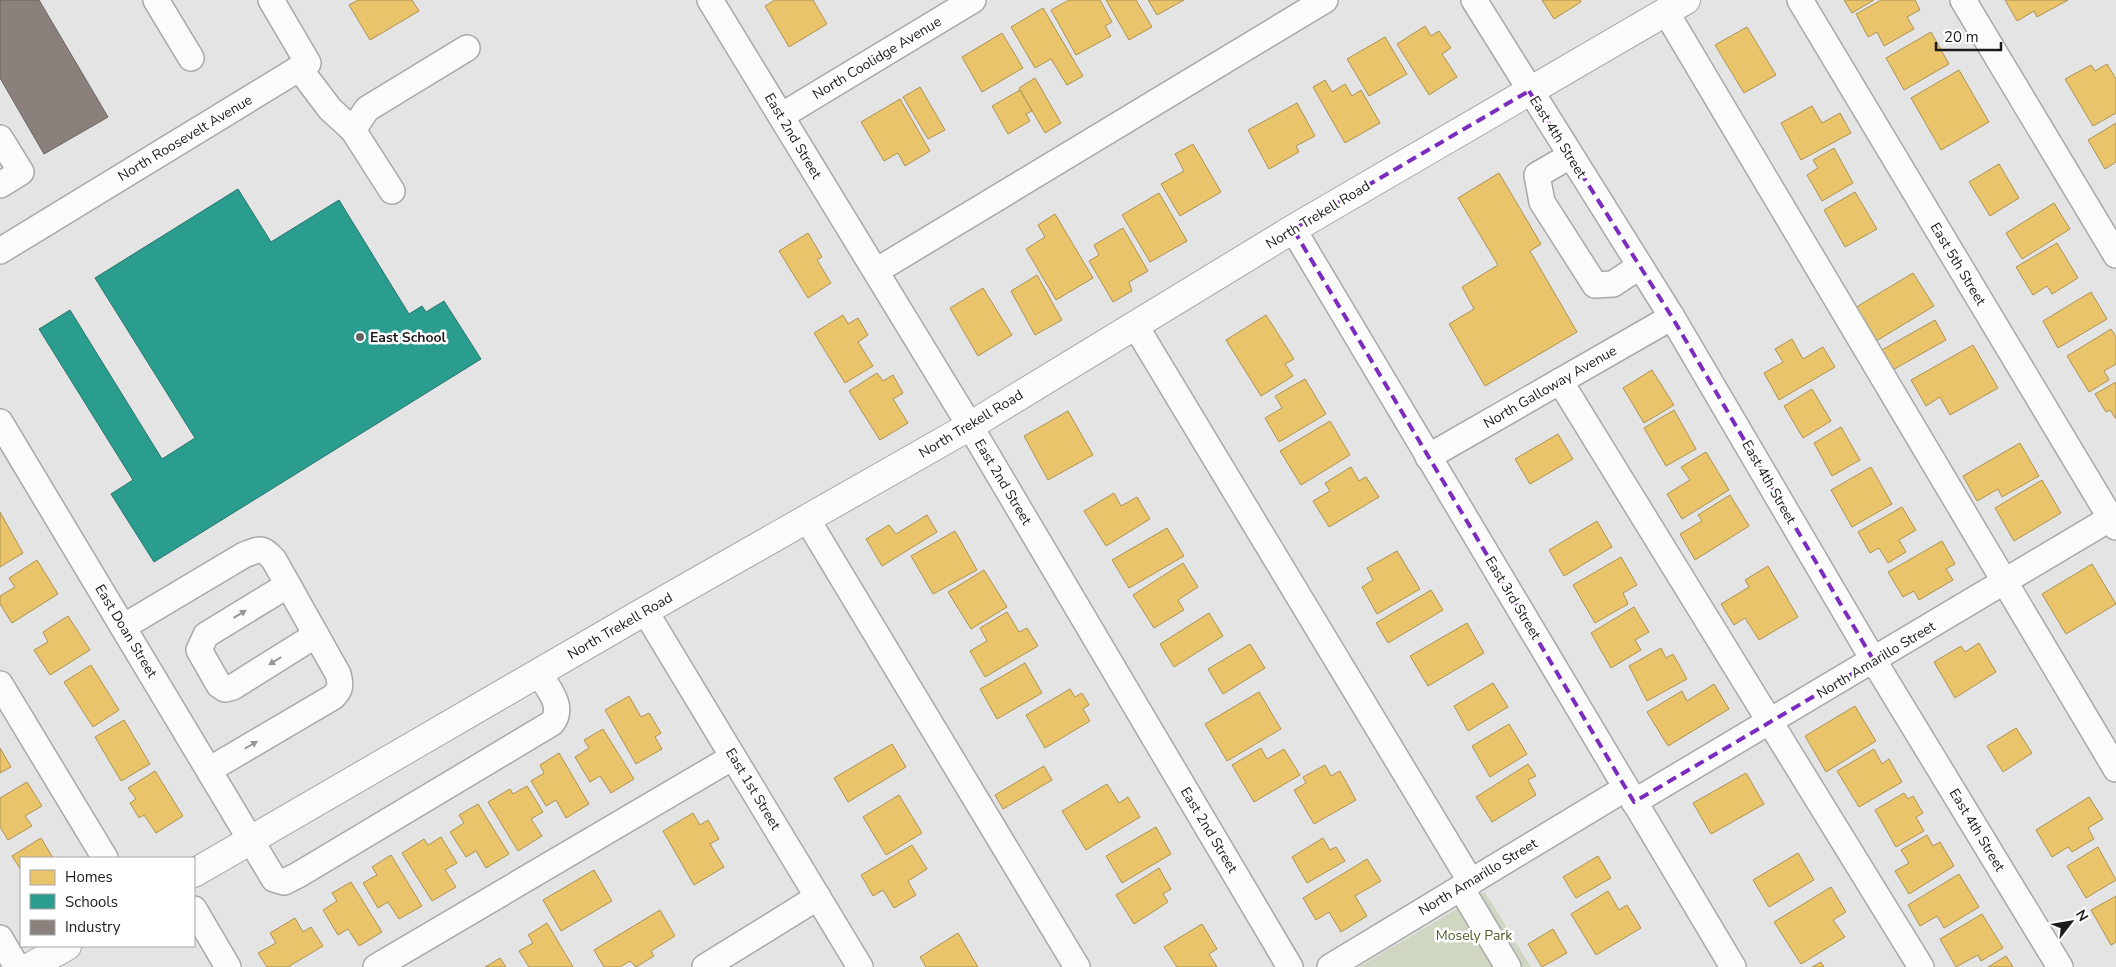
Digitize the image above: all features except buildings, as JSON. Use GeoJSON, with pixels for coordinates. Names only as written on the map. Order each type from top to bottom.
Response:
{"type":"FeatureCollection","features":[{"type":"Feature","properties":{"kind":"main road","name":"North Trekell Road"},"geometry":{"type":"LineString","coordinates":[[195,872],[970,426],[1293,230],[1676,6]]}},
{"type":"Feature","properties":{"kind":"main road"},"geometry":{"type":"LineString","coordinates":[[30,967],[65,947]]}},
{"type":"Feature","properties":{"kind":"street"},"geometry":{"type":"LineString","coordinates":[[156,0],[191,58]]}},
{"type":"Feature","properties":{"kind":"street"},"geometry":{"type":"LineString","coordinates":[[271,0],[308,63],[299,68],[330,109],[354,130],[392,191]]}},
{"type":"Feature","properties":{"kind":"street","name":"East 2nd Street"},"geometry":{"type":"LineString","coordinates":[[710,0],[970,426],[1290,967]]}},
{"type":"Feature","properties":{"kind":"street","name":"North Coolidge Avenue"},"geometry":{"type":"LineString","coordinates":[[781,116],[973,0]]}},
{"type":"Feature","properties":{"kind":"street"},"geometry":{"type":"LineString","coordinates":[[876,271],[1325,0]]}},
{"type":"Feature","properties":{"kind":"street","name":"East 4th Street"},"geometry":{"type":"LineString","coordinates":[[1474,0],[1672,317],[1874,661],[2060,967]]}},
{"type":"Feature","properties":{"kind":"street","name":"East 5th Street"},"geometry":{"type":"LineString","coordinates":[[1800,0],[2114,520]]}},
{"type":"Feature","properties":{"kind":"street"},"geometry":{"type":"LineString","coordinates":[[1963,0],[2116,256]]}},
{"type":"Feature","properties":{"kind":"street"},"geometry":{"type":"LineString","coordinates":[[1676,6],[2006,582],[2116,769]]}},
{"type":"Feature","properties":{"kind":"street"},"geometry":{"type":"LineString","coordinates":[[354,130],[367,109],[468,48]]}},
{"type":"Feature","properties":{"kind":"street","name":"North Roosevelt Avenue"},"geometry":{"type":"LineString","coordinates":[[0,251],[299,68]]}},
{"type":"Feature","properties":{"kind":"street"},"geometry":{"type":"LineString","coordinates":[[0,138],[21,172],[0,185]]}},
{"type":"Feature","properties":{"kind":"street"},"geometry":{"type":"LineString","coordinates":[[1570,156],[1537,175],[1542,202],[1595,285],[1613,284],[1640,266]]}},
{"type":"Feature","properties":{"kind":"street","name":"East 3rd Street"},"geometry":{"type":"LineString","coordinates":[[1293,230],[1733,967]]}},
{"type":"Feature","properties":{"kind":"street","name":"North Galloway Avenue"},"geometry":{"type":"LineString","coordinates":[[1428,457],[1672,317]]}},
{"type":"Feature","properties":{"kind":"street"},"geometry":{"type":"LineString","coordinates":[[1135,326],[1466,885],[1508,967]]}},
{"type":"Feature","properties":{"kind":"street"},"geometry":{"type":"LineString","coordinates":[[1560,382],[1921,967]]}},
{"type":"Feature","properties":{"kind":"street","name":"East Doan Street"},"geometry":{"type":"LineString","coordinates":[[0,422],[274,879],[284,882],[298,875],[552,723],[558,716],[558,706],[539,673]]}},
{"type":"Feature","properties":{"kind":"street"},"geometry":{"type":"LineString","coordinates":[[807,519],[1077,967]]}},
{"type":"Feature","properties":{"kind":"street","name":"North Amarillo Street"},"geometry":{"type":"LineString","coordinates":[[1330,967],[1466,885],[1630,795],[1770,722],[2114,520]]}},
{"type":"Feature","properties":{"kind":"street"},"geometry":{"type":"LineString","coordinates":[[123,627],[244,555],[259,549],[266,550],[274,560],[338,674],[339,691],[333,697],[209,770]]}},
{"type":"Feature","properties":{"kind":"street"},"geometry":{"type":"LineString","coordinates":[[288,585],[206,635],[198,650],[219,685],[225,689],[234,687],[316,635]]}},
{"type":"Feature","properties":{"kind":"street","name":"East 1st Street"},"geometry":{"type":"LineString","coordinates":[[646,611],[860,967]]}},
{"type":"Feature","properties":{"kind":"street"},"geometry":{"type":"LineString","coordinates":[[0,684],[104,857]]}},
{"type":"Feature","properties":{"kind":"street"},"geometry":{"type":"LineString","coordinates":[[376,967],[733,757]]}},
{"type":"Feature","properties":{"kind":"street"},"geometry":{"type":"LineString","coordinates":[[704,967],[727,960],[818,897]]}},
{"type":"Feature","properties":{"kind":"street"},"geometry":{"type":"LineString","coordinates":[[195,911],[228,967]]}},
{"type":"Feature","properties":{"kind":"street"},"geometry":{"type":"LineString","coordinates":[[0,938],[17,967]]}},
{"type":"Feature","properties":{"kind":"highlighted area"},"geometry":{"type":"Polygon","coordinates":[[[1529,91],[1672,317],[1874,661],[1634,802],[1293,229],[1529,91]]]}},
{"type":"Feature","properties":{"kind":"green space","name":"Mosely Park"},"geometry":{"type":"Polygon","coordinates":[[[1485,892],[1531,967],[1359,967],[1485,892]]]}},
{"type":"Feature","properties":{"kind":"place","name":"East School"},"geometry":{"type":"Point","coordinates":[360,337]}}]}
